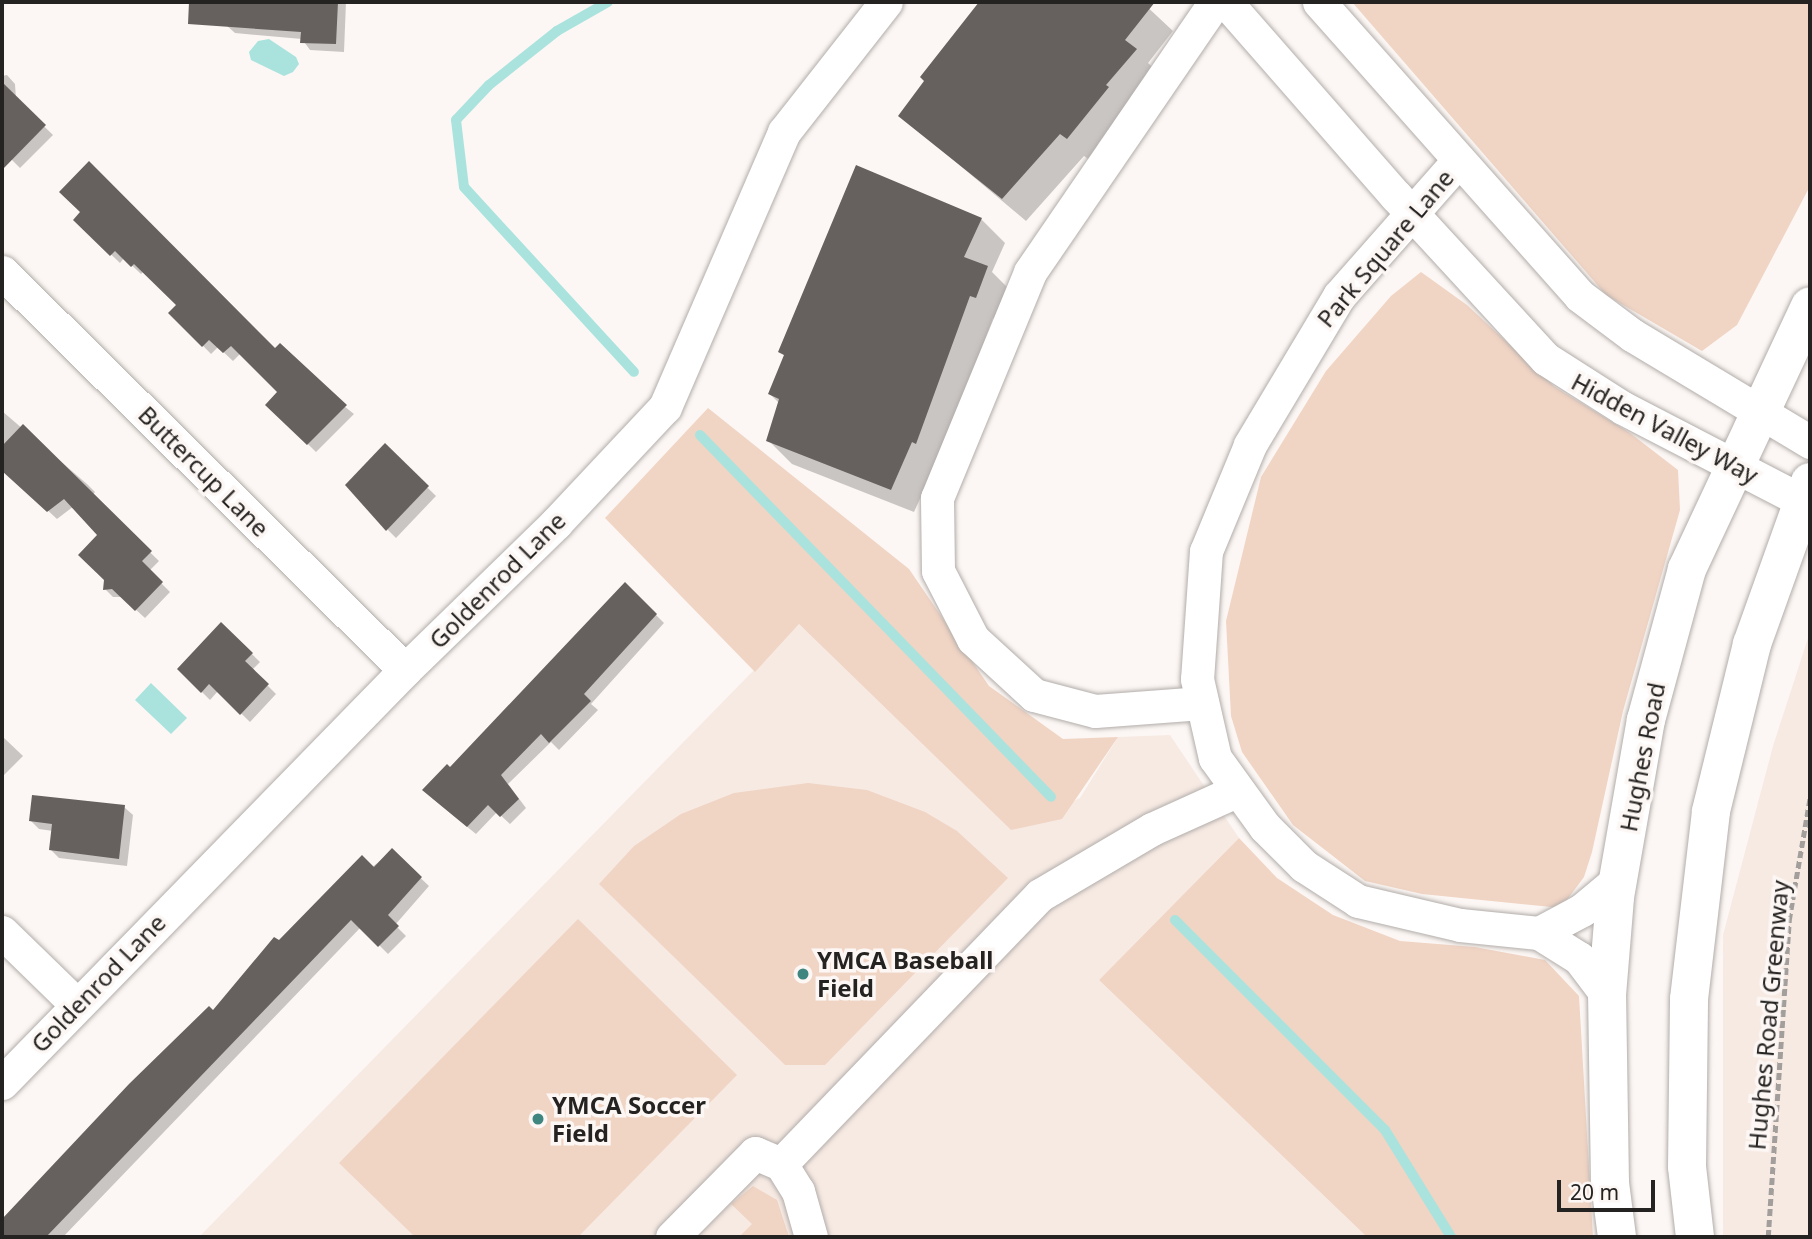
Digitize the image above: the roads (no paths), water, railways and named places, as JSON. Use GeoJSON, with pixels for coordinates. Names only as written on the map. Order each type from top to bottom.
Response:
{"type":"FeatureCollection","features":[{"type":"Feature","properties":{"kind":"main road","name":"Hughes Road"},"geometry":{"type":"LineString","coordinates":[[1617,1237],[1610,1183],[1607,995],[1619,879],[1646,720],[1687,569],[1810,306]]}},
{"type":"Feature","properties":{"kind":"main road"},"geometry":{"type":"LineString","coordinates":[[1695,1237],[1687,1167],[1689,999],[1706,843],[1752,644],[1808,496]]}},
{"type":"Feature","properties":{"kind":"street","name":"Goldenrod Lane"},"geometry":{"type":"LineString","coordinates":[[2,1083],[76,1004],[405,670],[556,523],[665,407],[784,132],[886,2]]}},
{"type":"Feature","properties":{"kind":"street"},"geometry":{"type":"LineString","coordinates":[[1202,704],[1095,711],[1034,695],[973,639],[938,571],[937,498],[1030,272],[1215,2]]}},
{"type":"Feature","properties":{"kind":"street","name":"Hidden Valley Way"},"geometry":{"type":"LineString","coordinates":[[1226,2],[1530,345],[1563,373],[1734,465],[1808,496]]}},
{"type":"Feature","properties":{"kind":"street"},"geometry":{"type":"LineString","coordinates":[[1319,2],[1580,296],[1632,335],[1761,409],[1810,442]]}},
{"type":"Feature","properties":{"kind":"street","name":"Park Square Lane"},"geometry":{"type":"LineString","coordinates":[[1458,161],[1411,212],[1320,323],[1250,444],[1206,551],[1197,679],[1215,758],[1236,791],[1304,866],[1358,901],[1460,925],[1539,933]]}},
{"type":"Feature","properties":{"kind":"street","name":"Buttercup Lane"},"geometry":{"type":"LineString","coordinates":[[2,272],[405,670]]}},
{"type":"Feature","properties":{"kind":"street"},"geometry":{"type":"LineString","coordinates":[[781,1164],[1041,895],[1152,830],[1236,791]]}},
{"type":"Feature","properties":{"kind":"street"},"geometry":{"type":"LineString","coordinates":[[1607,995],[1579,958],[1539,933],[1582,910],[1619,879]]}},
{"type":"Feature","properties":{"kind":"street"},"geometry":{"type":"LineString","coordinates":[[2,932],[76,1004]]}},
{"type":"Feature","properties":{"kind":"street"},"geometry":{"type":"LineString","coordinates":[[673,1237],[755,1153],[781,1164],[798,1191],[811,1237]]}},
{"type":"Feature","properties":{"kind":"water"},"geometry":{"type":"Polygon","coordinates":[[[269,39],[296,57],[299,64],[293,72],[284,76],[251,60],[249,52],[258,41],[269,39]]]}},
{"type":"Feature","properties":{"kind":"water"},"geometry":{"type":"Polygon","coordinates":[[[151,683],[187,718],[171,734],[135,700],[151,683]]]}},
{"type":"Feature","properties":{"kind":"waterway"},"geometry":{"type":"LineString","coordinates":[[608,2],[557,31],[489,85],[456,120],[464,187],[634,372]]}},
{"type":"Feature","properties":{"kind":"waterway"},"geometry":{"type":"LineString","coordinates":[[700,435],[1051,797]]}},
{"type":"Feature","properties":{"kind":"waterway"},"geometry":{"type":"LineString","coordinates":[[1175,920],[1385,1130],[1451,1237]]}},
{"type":"Feature","properties":{"kind":"place","name":"YMCA Baseball Field"},"geometry":{"type":"Point","coordinates":[803,974]}},
{"type":"Feature","properties":{"kind":"place","name":"YMCA Soccer Field"},"geometry":{"type":"Point","coordinates":[538,1119]}}]}
